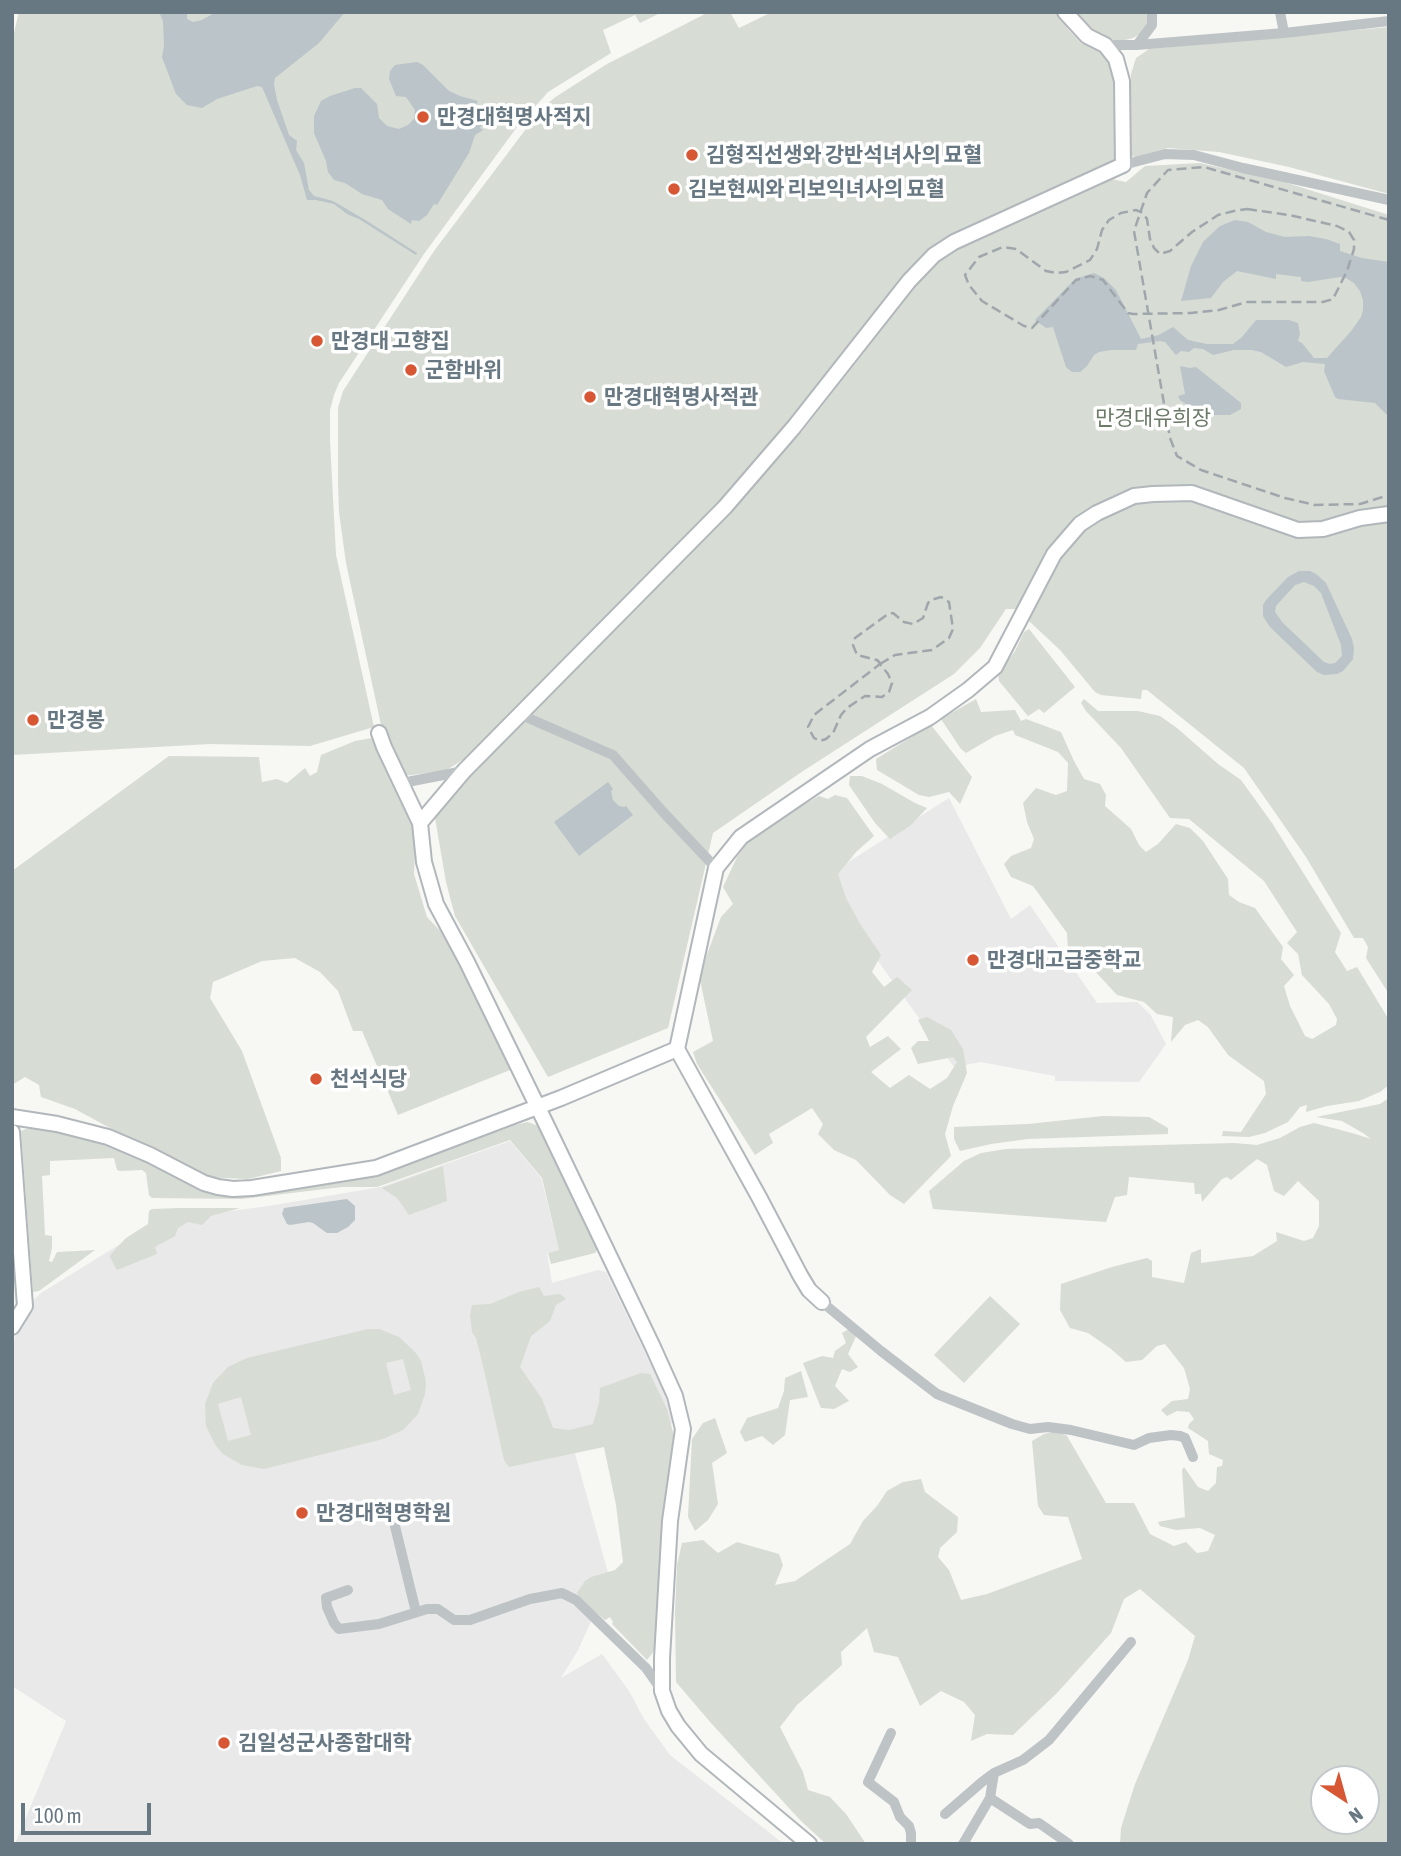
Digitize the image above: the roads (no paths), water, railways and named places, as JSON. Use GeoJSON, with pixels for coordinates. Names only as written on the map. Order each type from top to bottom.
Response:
{"type":"FeatureCollection","features":[{"type":"Feature","properties":{"kind":"main road"},"geometry":{"type":"LineString","coordinates":[[420,823],[464,771],[725,507],[794,427],[909,281],[934,255],[954,242],[1123,165],[1122,81],[1116,59],[1105,45],[1087,36],[1065,12]]}},
{"type":"Feature","properties":{"kind":"main road"},"geometry":{"type":"LineString","coordinates":[[822,1303],[809,1290],[800,1275],[760,1197],[677,1049],[716,868],[741,837],[870,749],[930,717],[995,667],[1054,554],[1080,524],[1115,503],[1134,496],[1192,493],[1298,530],[1323,529],[1360,518],[1389,514]]}},
{"type":"Feature","properties":{"kind":"main road"},"geometry":{"type":"LineString","coordinates":[[379,733],[420,823],[424,862],[436,904],[537,1106],[675,1396],[683,1429],[670,1521],[662,1690],[673,1718],[701,1754],[809,1844]]}},
{"type":"Feature","properties":{"kind":"main road"},"geometry":{"type":"LineString","coordinates":[[12,1117],[57,1124],[108,1137],[204,1183],[233,1189],[252,1188],[376,1168],[561,1098],[677,1049]]}},
{"type":"Feature","properties":{"kind":"main road"},"geometry":{"type":"LineString","coordinates":[[12,1132],[25,1306],[12,1328]]}},
{"type":"Feature","properties":{"kind":"street"},"geometry":{"type":"LineString","coordinates":[[1137,46],[1152,25],[1152,12]]}},
{"type":"Feature","properties":{"kind":"street"},"geometry":{"type":"LineString","coordinates":[[1280,12],[1284,33]]}},
{"type":"Feature","properties":{"kind":"street"},"geometry":{"type":"LineString","coordinates":[[1105,45],[1137,46],[1389,21]]}},
{"type":"Feature","properties":{"kind":"street"},"geometry":{"type":"LineString","coordinates":[[1123,165],[1165,154],[1194,155],[1389,200]]}},
{"type":"Feature","properties":{"kind":"street"},"geometry":{"type":"LineString","coordinates":[[519,715],[613,755],[716,868]]}},
{"type":"Feature","properties":{"kind":"street"},"geometry":{"type":"LineString","coordinates":[[402,783],[464,771]]}},
{"type":"Feature","properties":{"kind":"street"},"geometry":{"type":"LineString","coordinates":[[822,1303],[937,1394],[1030,1429],[1048,1427],[1071,1430],[1134,1445],[1149,1438],[1180,1436],[1185,1438],[1193,1457]]}},
{"type":"Feature","properties":{"kind":"street"},"geometry":{"type":"LineString","coordinates":[[392,1514],[416,1612]]}},
{"type":"Feature","properties":{"kind":"street"},"geometry":{"type":"LineString","coordinates":[[348,1590],[326,1598],[327,1607],[339,1629],[379,1624],[416,1612],[438,1609],[454,1619],[470,1620],[530,1599],[562,1593],[576,1600],[646,1668],[662,1690]]}},
{"type":"Feature","properties":{"kind":"street"},"geometry":{"type":"LineString","coordinates":[[945,1814],[994,1773],[1023,1760],[1049,1740],[1131,1642]]}},
{"type":"Feature","properties":{"kind":"street"},"geometry":{"type":"LineString","coordinates":[[891,1734],[868,1782],[894,1802],[900,1817],[909,1826],[911,1844]]}},
{"type":"Feature","properties":{"kind":"street"},"geometry":{"type":"LineString","coordinates":[[963,1844],[990,1798],[994,1773]]}},
{"type":"Feature","properties":{"kind":"street"},"geometry":{"type":"LineString","coordinates":[[990,1798],[1030,1824],[1039,1823],[1069,1844]]}},
{"type":"Feature","properties":{"kind":"railway"},"geometry":{"type":"LineString","coordinates":[[1389,220],[1204,167],[1168,170],[1147,193],[1134,231],[1170,438],[1177,456],[1201,470],[1285,498],[1315,505],[1360,504],[1389,495]]}},
{"type":"Feature","properties":{"kind":"railway"},"geometry":{"type":"LineString","coordinates":[[1247,209],[1289,215],[1337,226],[1349,232],[1354,240],[1354,249],[1333,299],[1323,302],[1247,302],[1219,310],[1191,313],[1133,314],[1128,313],[1103,280],[1090,276],[1076,280],[1032,328],[982,301],[969,285],[965,275],[979,257],[1003,247],[1016,249],[1046,271],[1066,272],[1090,260],[1097,249],[1102,230],[1109,220],[1121,213],[1136,210],[1143,213],[1147,219],[1150,239],[1160,254],[1170,251],[1218,215],[1247,209]]}},
{"type":"Feature","properties":{"kind":"railway"},"geometry":{"type":"LineString","coordinates":[[880,664],[814,715],[808,727],[814,738],[820,741],[826,739],[833,733],[847,708],[865,696],[882,697],[889,692],[892,683],[888,674],[880,664],[880,663],[877,660],[857,655],[853,645],[855,638],[888,614],[893,613],[904,622],[913,624],[923,618],[931,600],[941,597],[949,602],[953,629],[949,638],[932,650],[895,655],[880,664]]}},
{"type":"Feature","properties":{"kind":"place","name":"만경대혁명사적지"},"geometry":{"type":"Point","coordinates":[423,117]}},
{"type":"Feature","properties":{"kind":"place","name":"김형직선생와 강반석녀사의 묘혈"},"geometry":{"type":"Point","coordinates":[692,155]}},
{"type":"Feature","properties":{"kind":"place","name":"김보현씨와 리보익녀사의 묘혈"},"geometry":{"type":"Point","coordinates":[674,189]}},
{"type":"Feature","properties":{"kind":"place","name":"만경대 고향집"},"geometry":{"type":"Point","coordinates":[317,341]}},
{"type":"Feature","properties":{"kind":"place","name":"군함바위"},"geometry":{"type":"Point","coordinates":[411,370]}},
{"type":"Feature","properties":{"kind":"place","name":"만경대혁명사적관"},"geometry":{"type":"Point","coordinates":[590,397]}},
{"type":"Feature","properties":{"kind":"place","name":"만경봉"},"geometry":{"type":"Point","coordinates":[33,720]}},
{"type":"Feature","properties":{"kind":"place","name":"만경대고급중학교"},"geometry":{"type":"Point","coordinates":[973,960]}},
{"type":"Feature","properties":{"kind":"place","name":"천석식당"},"geometry":{"type":"Point","coordinates":[316,1079]}},
{"type":"Feature","properties":{"kind":"place","name":"만경대혁명학원"},"geometry":{"type":"Point","coordinates":[302,1513]}},
{"type":"Feature","properties":{"kind":"place","name":"김일성군사종합대학"},"geometry":{"type":"Point","coordinates":[224,1743]}},
{"type":"Feature","properties":{"kind":"park label","name":"만경대유희장"},"geometry":{"type":"Point","coordinates":[1153,418]}}]}
